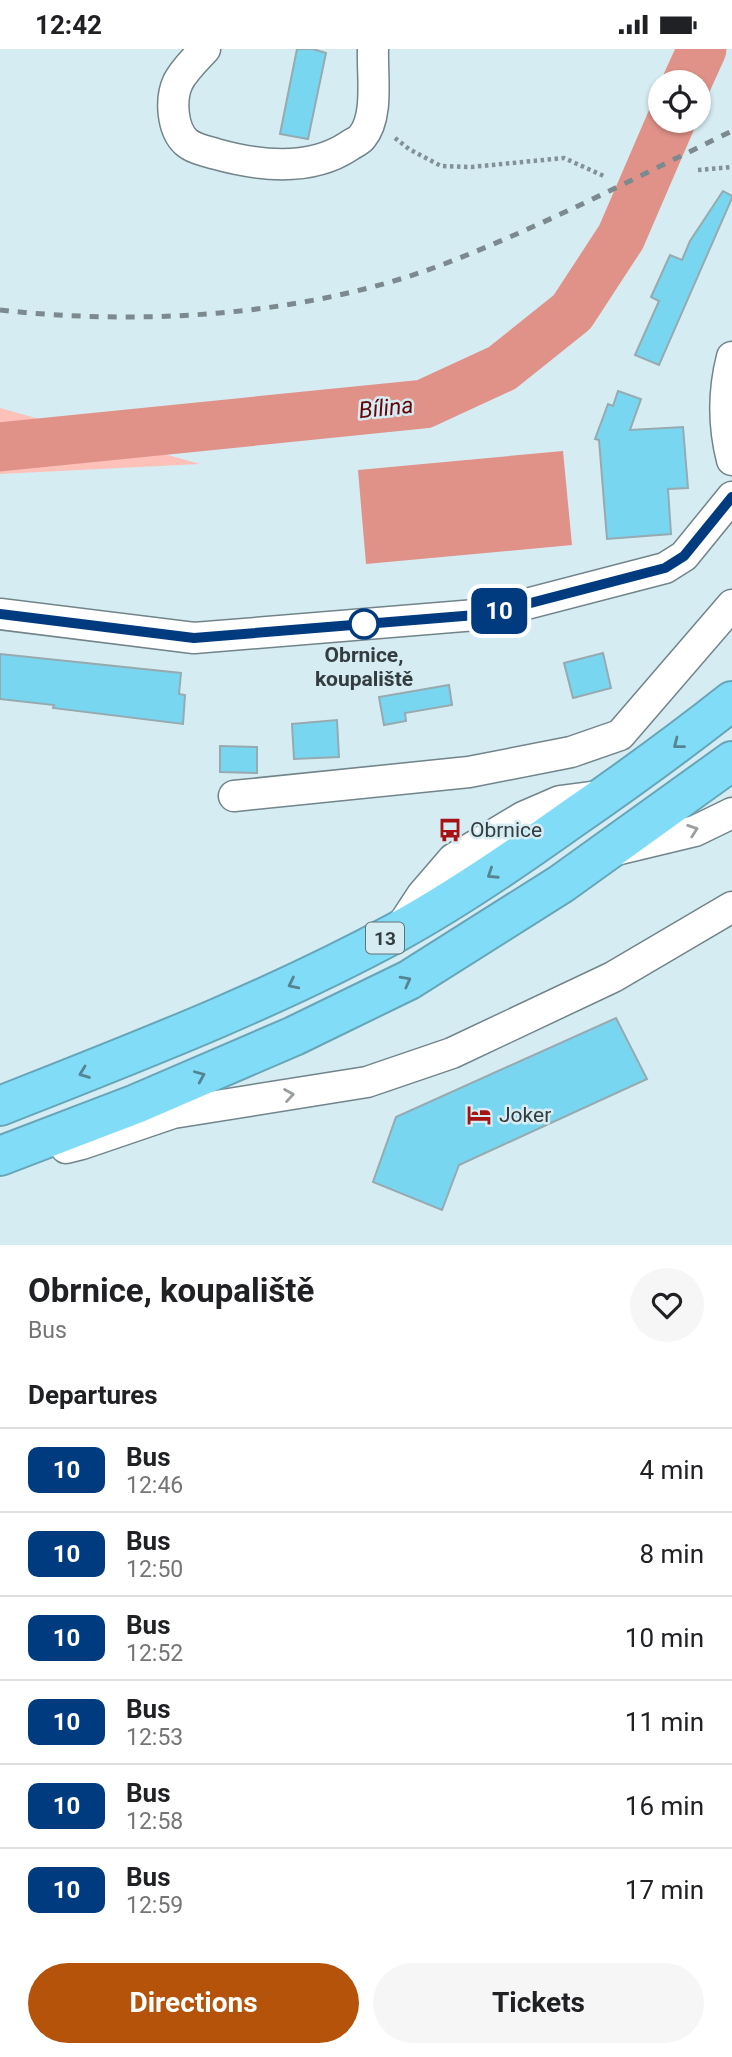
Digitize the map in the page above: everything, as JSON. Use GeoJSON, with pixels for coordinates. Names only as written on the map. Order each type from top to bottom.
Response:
{"type":"FeatureCollection","features":[{"type":"Feature","properties":{"kind":"highway","name":"13"},"geometry":{"type":"LineString","coordinates":[[0,1106],[288,987],[397,932],[463,893],[607,795],[732,701]]}},
{"type":"Feature","properties":{"kind":"highway","name":"13"},"geometry":{"type":"LineString","coordinates":[[0,1158],[136,1104],[294,1036],[410,980],[606,853],[732,761]]}},
{"type":"Feature","properties":{"kind":"street"},"geometry":{"type":"LineString","coordinates":[[205,49],[178,82],[172,104],[174,118],[185,141],[198,149],[240,161],[270,165],[307,163],[334,156],[361,138],[372,120],[373,49]]}},
{"type":"Feature","properties":{"kind":"street"},"geometry":{"type":"LineString","coordinates":[[732,357],[724,402],[725,435],[732,460]]}},
{"type":"Feature","properties":{"kind":"street"},"geometry":{"type":"LineString","coordinates":[[0,614],[194,638],[488,614],[665,568],[684,556],[732,497]]}},
{"type":"Feature","properties":{"kind":"street"},"geometry":{"type":"LineString","coordinates":[[234,796],[468,772],[571,752],[620,735],[732,605]]}},
{"type":"Feature","properties":{"kind":"street"},"geometry":{"type":"LineString","coordinates":[[606,853],[695,831],[732,813]]}},
{"type":"Feature","properties":{"kind":"street"},"geometry":{"type":"LineString","coordinates":[[0,1158],[82,1145],[173,1113],[368,1082],[452,1053],[613,977],[732,907]]}},
{"type":"Feature","properties":{"kind":"path"},"geometry":{"type":"LineString","coordinates":[[372,120],[409,149],[441,166],[471,167],[564,158],[606,177]]}},
{"type":"Feature","properties":{"kind":"path"},"geometry":{"type":"LineString","coordinates":[[698,170],[732,167]]}},
{"type":"Feature","properties":{"kind":"shaded area"},"geometry":{"type":"Polygon","coordinates":[[[0,408],[200,464],[0,474],[0,408]]]}},
{"type":"Feature","properties":{"kind":"shaded area"},"geometry":{"type":"Polygon","coordinates":[[[563,451],[572,545],[366,564],[358,470],[563,451]]]}},
{"type":"Feature","properties":{"kind":"building"},"geometry":{"type":"Polygon","coordinates":[[[297,49],[313,49],[326,53],[308,139],[280,134],[297,49]]]}},
{"type":"Feature","properties":{"kind":"building"},"geometry":{"type":"Polygon","coordinates":[[[723,191],[732,198],[659,365],[635,355],[659,301],[651,297],[670,255],[682,260],[690,241],[723,191]]]}},
{"type":"Feature","properties":{"kind":"building"},"geometry":{"type":"Polygon","coordinates":[[[618,391],[641,399],[630,430],[683,427],[688,488],[668,489],[671,534],[607,539],[599,440],[595,439],[608,404],[613,406],[618,391]]]}},
{"type":"Feature","properties":{"kind":"building"},"geometry":{"type":"Polygon","coordinates":[[[603,653],[611,688],[573,698],[564,663],[603,653]]]}},
{"type":"Feature","properties":{"kind":"building"},"geometry":{"type":"Polygon","coordinates":[[[0,654],[181,673],[179,694],[185,695],[183,724],[0,699],[0,654]]]}},
{"type":"Feature","properties":{"kind":"building"},"geometry":{"type":"Polygon","coordinates":[[[449,685],[452,705],[405,713],[406,721],[384,725],[379,697],[449,685]]]}},
{"type":"Feature","properties":{"kind":"building"},"geometry":{"type":"Polygon","coordinates":[[[337,720],[339,757],[294,759],[292,724],[337,720]]]}},
{"type":"Feature","properties":{"kind":"building"},"geometry":{"type":"Polygon","coordinates":[[[220,746],[257,747],[257,773],[220,772],[220,746]]]}},
{"type":"Feature","properties":{"kind":"building"},"geometry":{"type":"Polygon","coordinates":[[[616,1018],[647,1079],[459,1165],[442,1210],[373,1182],[396,1117],[616,1018]]]}},
{"type":"Feature","properties":{"kind":"waterway","name":"Bílina"},"geometry":{"type":"LineString","coordinates":[[692,70],[702,49]]}},
{"type":"Feature","properties":{"kind":"waterway","name":"Bílina"},"geometry":{"type":"LineString","coordinates":[[0,447],[424,404],[502,368],[572,312],[621,237],[666,133]]}},
{"type":"Feature","properties":{"kind":"railway"},"geometry":{"type":"LineString","coordinates":[[0,310],[111,317],[225,313],[281,306],[392,282],[517,234],[732,131]]}},
{"type":"Feature","properties":{"kind":"bus line","name":"10"},"geometry":{"type":"LineString","coordinates":[[0,614],[194,638],[488,614],[665,568],[684,556],[732,497]]}},
{"type":"Feature","properties":{"kind":"place","name":"Obrnice, koupaliště"},"geometry":{"type":"Point","coordinates":[364,624]}},
{"type":"Feature","properties":{"kind":"place","name":"Obrnice"},"geometry":{"type":"Point","coordinates":[450,830]}},
{"type":"Feature","properties":{"kind":"place","name":"Joker"},"geometry":{"type":"Point","coordinates":[479,1115]}}]}
